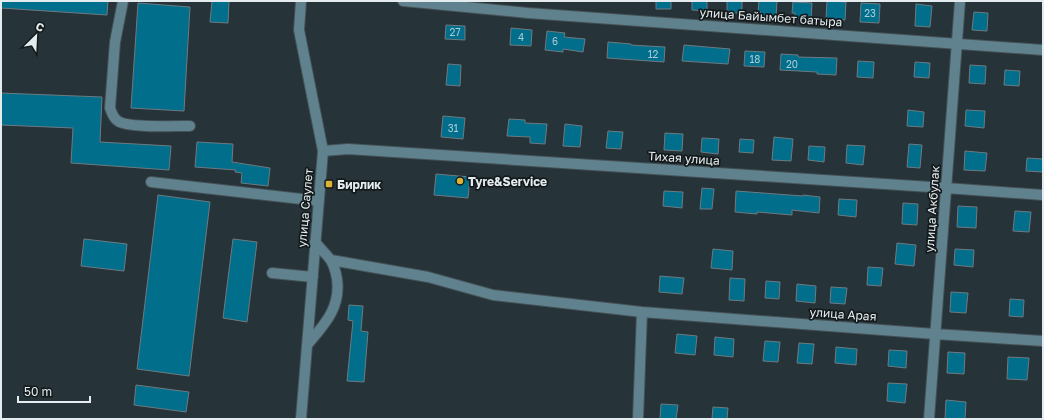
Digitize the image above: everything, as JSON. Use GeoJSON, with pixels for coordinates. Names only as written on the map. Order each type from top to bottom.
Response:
{"type":"FeatureCollection","features":[{"type":"Feature","properties":{"kind":"street"},"geometry":{"type":"LineString","coordinates":[[123,1],[115,42],[110,108],[113,116],[118,122],[129,125],[190,126]]}},
{"type":"Feature","properties":{"kind":"street","name":"улица Саулет"},"geometry":{"type":"LineString","coordinates":[[301,1],[299,30],[323,151],[301,419]]}},
{"type":"Feature","properties":{"kind":"street","name":"улица Байымбет батыра"},"geometry":{"type":"LineString","coordinates":[[402,1],[528,13],[1043,50]]}},
{"type":"Feature","properties":{"kind":"street","name":"улица Акбулак"},"geometry":{"type":"LineString","coordinates":[[929,419],[960,1]]}},
{"type":"Feature","properties":{"kind":"street","name":"Тихая улица"},"geometry":{"type":"LineString","coordinates":[[323,151],[348,149],[1043,195]]}},
{"type":"Feature","properties":{"kind":"street"},"geometry":{"type":"LineString","coordinates":[[151,182],[319,201]]}},
{"type":"Feature","properties":{"kind":"street"},"geometry":{"type":"LineString","coordinates":[[307,345],[330,317],[337,297],[338,285],[336,273],[331,260],[315,242]]}},
{"type":"Feature","properties":{"kind":"street","name":"улица Арая"},"geometry":{"type":"LineString","coordinates":[[331,260],[428,277],[493,295],[642,312],[1043,341]]}},
{"type":"Feature","properties":{"kind":"street"},"geometry":{"type":"LineString","coordinates":[[272,273],[313,277]]}},
{"type":"Feature","properties":{"kind":"street"},"geometry":{"type":"LineString","coordinates":[[638,419],[642,312]]}},
{"type":"Feature","properties":{"kind":"building"},"geometry":{"type":"Polygon","coordinates":[[[1,1],[108,1],[107,15],[1,8],[1,1]]]}},
{"type":"Feature","properties":{"kind":"building"},"geometry":{"type":"Polygon","coordinates":[[[212,1],[229,1],[228,23],[210,22],[212,1]]]}},
{"type":"Feature","properties":{"kind":"building"},"geometry":{"type":"Polygon","coordinates":[[[656,1],[671,1],[671,9],[656,9],[656,1]]]}},
{"type":"Feature","properties":{"kind":"building"},"geometry":{"type":"Polygon","coordinates":[[[692,1],[707,1],[707,11],[692,10],[692,1]]]}},
{"type":"Feature","properties":{"kind":"building"},"geometry":{"type":"Polygon","coordinates":[[[727,1],[742,1],[742,13],[727,13],[727,1]]]}},
{"type":"Feature","properties":{"kind":"building"},"geometry":{"type":"Polygon","coordinates":[[[759,1],[777,1],[776,17],[761,16],[761,12],[758,12],[759,1]]]}},
{"type":"Feature","properties":{"kind":"building"},"geometry":{"type":"Polygon","coordinates":[[[827,1],[846,2],[845,20],[826,19],[827,1]]]}},
{"type":"Feature","properties":{"kind":"building"},"geometry":{"type":"Polygon","coordinates":[[[793,2],[812,3],[811,19],[795,18],[795,13],[792,13],[793,2]]]}},
{"type":"Feature","properties":{"kind":"building"},"geometry":{"type":"Polygon","coordinates":[[[138,3],[190,7],[184,111],[131,108],[138,3]]]}},
{"type":"Feature","properties":{"kind":"building"},"geometry":{"type":"Polygon","coordinates":[[[861,3],[880,4],[879,23],[860,22],[861,3]]]}},
{"type":"Feature","properties":{"kind":"building"},"geometry":{"type":"Polygon","coordinates":[[[916,4],[932,6],[930,27],[915,26],[916,4]]]}},
{"type":"Feature","properties":{"kind":"building"},"geometry":{"type":"Polygon","coordinates":[[[974,12],[988,13],[987,31],[972,30],[974,12]]]}},
{"type":"Feature","properties":{"kind":"building"},"geometry":{"type":"Polygon","coordinates":[[[446,25],[465,26],[465,40],[445,39],[446,25]]]}},
{"type":"Feature","properties":{"kind":"building"},"geometry":{"type":"Polygon","coordinates":[[[511,28],[532,30],[531,46],[510,45],[511,28]]]}},
{"type":"Feature","properties":{"kind":"building"},"geometry":{"type":"Polygon","coordinates":[[[547,31],[565,33],[564,37],[585,39],[583,52],[563,49],[563,52],[545,50],[547,31]]]}},
{"type":"Feature","properties":{"kind":"building"},"geometry":{"type":"Polygon","coordinates":[[[608,42],[665,47],[664,62],[607,58],[608,42]]]}},
{"type":"Feature","properties":{"kind":"building"},"geometry":{"type":"Polygon","coordinates":[[[684,45],[730,49],[728,64],[682,61],[684,45]]]}},
{"type":"Feature","properties":{"kind":"building"},"geometry":{"type":"Polygon","coordinates":[[[745,51],[765,52],[764,67],[744,66],[745,51]]]}},
{"type":"Feature","properties":{"kind":"building"},"geometry":{"type":"Polygon","coordinates":[[[781,54],[798,55],[798,57],[837,58],[836,75],[817,74],[817,72],[780,70],[781,54]]]}},
{"type":"Feature","properties":{"kind":"building"},"geometry":{"type":"Polygon","coordinates":[[[858,61],[874,62],[873,78],[857,77],[858,61]]]}},
{"type":"Feature","properties":{"kind":"building"},"geometry":{"type":"Polygon","coordinates":[[[915,62],[930,63],[929,78],[914,77],[915,62]]]}},
{"type":"Feature","properties":{"kind":"building"},"geometry":{"type":"Polygon","coordinates":[[[448,64],[461,65],[460,86],[446,85],[448,64]]]}},
{"type":"Feature","properties":{"kind":"building"},"geometry":{"type":"Polygon","coordinates":[[[970,65],[986,66],[985,84],[969,83],[970,65]]]}},
{"type":"Feature","properties":{"kind":"building"},"geometry":{"type":"Polygon","coordinates":[[[1005,70],[1020,71],[1019,86],[1004,85],[1005,70]]]}},
{"type":"Feature","properties":{"kind":"building"},"geometry":{"type":"Polygon","coordinates":[[[1,93],[102,97],[100,142],[171,146],[169,170],[71,163],[73,128],[1,125],[1,93]]]}},
{"type":"Feature","properties":{"kind":"building"},"geometry":{"type":"Polygon","coordinates":[[[908,110],[924,112],[923,127],[907,126],[908,110]]]}},
{"type":"Feature","properties":{"kind":"building"},"geometry":{"type":"Polygon","coordinates":[[[966,110],[985,111],[984,128],[965,126],[966,110]]]}},
{"type":"Feature","properties":{"kind":"building"},"geometry":{"type":"Polygon","coordinates":[[[443,116],[465,118],[463,139],[441,137],[443,116]]]}},
{"type":"Feature","properties":{"kind":"building"},"geometry":{"type":"Polygon","coordinates":[[[509,119],[525,120],[525,123],[547,124],[545,144],[530,143],[530,137],[507,136],[509,119]]]}},
{"type":"Feature","properties":{"kind":"building"},"geometry":{"type":"Polygon","coordinates":[[[565,124],[582,126],[580,147],[563,146],[565,124]]]}},
{"type":"Feature","properties":{"kind":"building"},"geometry":{"type":"Polygon","coordinates":[[[608,131],[623,132],[621,149],[606,148],[608,131]]]}},
{"type":"Feature","properties":{"kind":"building"},"geometry":{"type":"Polygon","coordinates":[[[665,133],[683,134],[682,151],[664,150],[665,133]]]}},
{"type":"Feature","properties":{"kind":"building"},"geometry":{"type":"Polygon","coordinates":[[[774,137],[793,139],[791,161],[772,160],[774,137]]]}},
{"type":"Feature","properties":{"kind":"building"},"geometry":{"type":"Polygon","coordinates":[[[702,138],[719,139],[718,154],[701,152],[702,138]]]}},
{"type":"Feature","properties":{"kind":"building"},"geometry":{"type":"Polygon","coordinates":[[[740,139],[754,140],[753,153],[739,152],[740,139]]]}},
{"type":"Feature","properties":{"kind":"building"},"geometry":{"type":"Polygon","coordinates":[[[197,142],[233,144],[232,162],[270,168],[268,186],[241,183],[242,173],[235,172],[236,170],[195,167],[197,142]]]}},
{"type":"Feature","properties":{"kind":"building"},"geometry":{"type":"Polygon","coordinates":[[[909,144],[922,145],[920,168],[907,167],[909,144]]]}},
{"type":"Feature","properties":{"kind":"building"},"geometry":{"type":"Polygon","coordinates":[[[847,145],[865,146],[863,165],[846,163],[847,145]]]}},
{"type":"Feature","properties":{"kind":"building"},"geometry":{"type":"Polygon","coordinates":[[[809,146],[825,147],[824,162],[808,160],[809,146]]]}},
{"type":"Feature","properties":{"kind":"building"},"geometry":{"type":"Polygon","coordinates":[[[965,151],[987,153],[985,171],[964,170],[965,151]]]}},
{"type":"Feature","properties":{"kind":"building"},"geometry":{"type":"Polygon","coordinates":[[[1027,158],[1043,159],[1043,172],[1026,171],[1027,158]]]}},
{"type":"Feature","properties":{"kind":"building"},"geometry":{"type":"Polygon","coordinates":[[[436,174],[470,177],[468,198],[434,195],[436,174]]]}},
{"type":"Feature","properties":{"kind":"building"},"geometry":{"type":"Polygon","coordinates":[[[702,188],[714,189],[712,209],[700,209],[702,188]]]}},
{"type":"Feature","properties":{"kind":"building"},"geometry":{"type":"Polygon","coordinates":[[[664,191],[683,192],[682,208],[663,206],[664,191]]]}},
{"type":"Feature","properties":{"kind":"building"},"geometry":{"type":"Polygon","coordinates":[[[736,191],[820,197],[819,213],[792,210],[792,215],[735,212],[736,191]]]}},
{"type":"Feature","properties":{"kind":"building"},"geometry":{"type":"Polygon","coordinates":[[[158,195],[210,202],[189,376],[137,369],[158,195]]]}},
{"type":"Feature","properties":{"kind":"building"},"geometry":{"type":"Polygon","coordinates":[[[839,199],[857,200],[856,217],[838,215],[839,199]]]}},
{"type":"Feature","properties":{"kind":"building"},"geometry":{"type":"Polygon","coordinates":[[[903,203],[918,204],[917,225],[902,224],[903,203]]]}},
{"type":"Feature","properties":{"kind":"building"},"geometry":{"type":"Polygon","coordinates":[[[958,206],[977,207],[976,228],[957,227],[958,206]]]}},
{"type":"Feature","properties":{"kind":"building"},"geometry":{"type":"Polygon","coordinates":[[[1015,211],[1031,212],[1029,232],[1013,231],[1015,211]]]}},
{"type":"Feature","properties":{"kind":"building"},"geometry":{"type":"Polygon","coordinates":[[[84,239],[127,244],[124,271],[81,266],[84,239]]]}},
{"type":"Feature","properties":{"kind":"building"},"geometry":{"type":"Polygon","coordinates":[[[233,239],[257,242],[247,322],[223,318],[233,239]]]}},
{"type":"Feature","properties":{"kind":"building"},"geometry":{"type":"Polygon","coordinates":[[[897,243],[916,245],[914,266],[895,264],[897,243]]]}},
{"type":"Feature","properties":{"kind":"building"},"geometry":{"type":"Polygon","coordinates":[[[713,249],[733,251],[732,270],[711,268],[713,249]]]}},
{"type":"Feature","properties":{"kind":"building"},"geometry":{"type":"Polygon","coordinates":[[[955,249],[974,250],[973,267],[954,265],[955,249]]]}},
{"type":"Feature","properties":{"kind":"building"},"geometry":{"type":"Polygon","coordinates":[[[868,267],[883,268],[881,286],[867,285],[868,267]]]}},
{"type":"Feature","properties":{"kind":"building"},"geometry":{"type":"Polygon","coordinates":[[[660,276],[684,278],[682,294],[659,292],[660,276]]]}},
{"type":"Feature","properties":{"kind":"building"},"geometry":{"type":"Polygon","coordinates":[[[730,278],[745,279],[744,301],[729,300],[730,278]]]}},
{"type":"Feature","properties":{"kind":"building"},"geometry":{"type":"Polygon","coordinates":[[[766,281],[780,282],[779,299],[765,298],[766,281]]]}},
{"type":"Feature","properties":{"kind":"building"},"geometry":{"type":"Polygon","coordinates":[[[797,284],[816,286],[815,303],[796,301],[797,284]]]}},
{"type":"Feature","properties":{"kind":"building"},"geometry":{"type":"Polygon","coordinates":[[[831,287],[847,288],[845,304],[830,303],[831,287]]]}},
{"type":"Feature","properties":{"kind":"building"},"geometry":{"type":"Polygon","coordinates":[[[951,292],[968,293],[966,313],[950,312],[951,292]]]}},
{"type":"Feature","properties":{"kind":"building"},"geometry":{"type":"Polygon","coordinates":[[[1010,299],[1024,300],[1023,317],[1009,316],[1010,299]]]}},
{"type":"Feature","properties":{"kind":"building"},"geometry":{"type":"Polygon","coordinates":[[[349,305],[363,306],[361,331],[368,332],[364,382],[347,381],[353,321],[348,320],[349,305]]]}},
{"type":"Feature","properties":{"kind":"building"},"geometry":{"type":"Polygon","coordinates":[[[677,334],[697,336],[695,355],[675,353],[677,334]]]}},
{"type":"Feature","properties":{"kind":"building"},"geometry":{"type":"Polygon","coordinates":[[[715,337],[734,339],[733,357],[714,355],[715,337]]]}},
{"type":"Feature","properties":{"kind":"building"},"geometry":{"type":"Polygon","coordinates":[[[765,341],[780,342],[778,362],[763,361],[765,341]]]}},
{"type":"Feature","properties":{"kind":"building"},"geometry":{"type":"Polygon","coordinates":[[[799,343],[814,344],[812,364],[797,363],[799,343]]]}},
{"type":"Feature","properties":{"kind":"building"},"geometry":{"type":"Polygon","coordinates":[[[836,347],[857,349],[856,365],[835,363],[836,347]]]}},
{"type":"Feature","properties":{"kind":"building"},"geometry":{"type":"Polygon","coordinates":[[[889,350],[907,351],[906,368],[888,366],[889,350]]]}},
{"type":"Feature","properties":{"kind":"building"},"geometry":{"type":"Polygon","coordinates":[[[948,352],[965,353],[964,374],[947,373],[948,352]]]}},
{"type":"Feature","properties":{"kind":"building"},"geometry":{"type":"Polygon","coordinates":[[[1008,357],[1029,358],[1027,380],[1007,379],[1008,357]]]}},
{"type":"Feature","properties":{"kind":"building"},"geometry":{"type":"Polygon","coordinates":[[[888,383],[907,384],[905,403],[887,401],[888,383]]]}},
{"type":"Feature","properties":{"kind":"building"},"geometry":{"type":"Polygon","coordinates":[[[136,385],[189,392],[186,412],[134,405],[136,385]]]}},
{"type":"Feature","properties":{"kind":"building"},"geometry":{"type":"Polygon","coordinates":[[[946,400],[966,402],[965,419],[945,419],[946,400]]]}},
{"type":"Feature","properties":{"kind":"building"},"geometry":{"type":"Polygon","coordinates":[[[661,404],[678,405],[676,419],[660,419],[661,404]]]}},
{"type":"Feature","properties":{"kind":"building"},"geometry":{"type":"Polygon","coordinates":[[[713,407],[728,408],[727,419],[712,419],[713,407]]]}},
{"type":"Feature","properties":{"kind":"place","name":"Tyre&Service"},"geometry":{"type":"Point","coordinates":[460,181]}},
{"type":"Feature","properties":{"kind":"place","name":"Бирлик"},"geometry":{"type":"Point","coordinates":[329,184]}}]}
